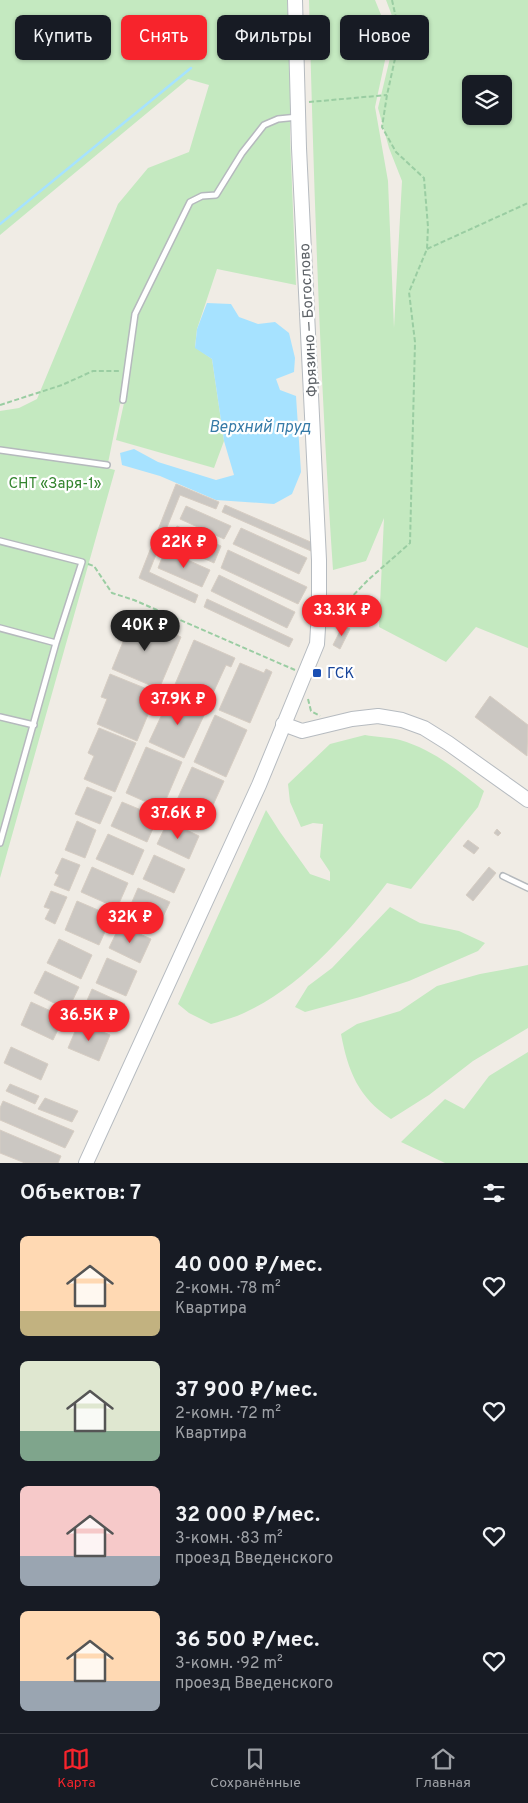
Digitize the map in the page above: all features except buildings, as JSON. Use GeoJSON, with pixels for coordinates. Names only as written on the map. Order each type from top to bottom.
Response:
{"type":"FeatureCollection","features":[{"type":"Feature","properties":{"kind":"street","name":"Фрязино — Богослово"},"geometry":{"type":"LineString","coordinates":[[86,1163],[259,785],[318,644],[319,550],[298,117],[295,0]]}},
{"type":"Feature","properties":{"kind":"street"},"geometry":{"type":"LineString","coordinates":[[283,724],[302,731],[352,719],[378,716],[402,720],[424,728],[448,743],[528,800]]}},
{"type":"Feature","properties":{"kind":"lane"},"geometry":{"type":"LineString","coordinates":[[123,400],[135,314],[190,202],[202,196],[216,195],[242,153],[264,125],[278,118],[298,117]]}},
{"type":"Feature","properties":{"kind":"lane"},"geometry":{"type":"LineString","coordinates":[[0,450],[107,465]]}},
{"type":"Feature","properties":{"kind":"lane"},"geometry":{"type":"LineString","coordinates":[[0,541],[82,562],[56,643],[0,842]]}},
{"type":"Feature","properties":{"kind":"lane"},"geometry":{"type":"LineString","coordinates":[[0,628],[56,643]]}},
{"type":"Feature","properties":{"kind":"lane"},"geometry":{"type":"LineString","coordinates":[[0,717],[34,725]]}},
{"type":"Feature","properties":{"kind":"lane"},"geometry":{"type":"LineString","coordinates":[[503,876],[528,888]]}},
{"type":"Feature","properties":{"kind":"path"},"geometry":{"type":"LineString","coordinates":[[319,611],[342,607],[410,543],[415,342],[410,292],[427,249],[428,227],[424,178],[396,152],[382,127],[400,36],[392,0]]}},
{"type":"Feature","properties":{"kind":"path"},"geometry":{"type":"LineString","coordinates":[[307,102],[387,96]]}},
{"type":"Feature","properties":{"kind":"path"},"geometry":{"type":"LineString","coordinates":[[427,249],[528,203]]}},
{"type":"Feature","properties":{"kind":"path"},"geometry":{"type":"LineString","coordinates":[[0,405],[62,385],[93,371],[127,371]]}},
{"type":"Feature","properties":{"kind":"path"},"geometry":{"type":"LineString","coordinates":[[82,562],[94,566],[112,593],[134,600],[304,674]]}},
{"type":"Feature","properties":{"kind":"green space","name":"СНТ «Заря-1»"},"geometry":{"type":"Polygon","coordinates":[[[0,0],[287,0],[288,15],[217,15],[217,60],[291,60],[290,136],[296,285],[217,269],[197,329],[195,347],[212,359],[224,441],[214,468],[116,440],[124,403],[120,404],[107,468],[115,470],[0,878],[0,411],[19,408],[37,399],[118,204],[148,168],[189,152],[209,85],[188,79],[0,235],[0,0]]]}},
{"type":"Feature","properties":{"kind":"green space"},"geometry":{"type":"Polygon","coordinates":[[[309,0],[375,0],[381,15],[340,15],[340,60],[385,60],[375,107],[388,181],[394,328],[402,181],[389,148],[378,108],[390,60],[429,60],[429,15],[392,15],[386,0],[528,0],[528,648],[476,627],[446,662],[379,627],[384,518],[366,561],[333,570],[321,356],[311,60],[330,60],[330,15],[309,15],[309,0]]]}},
{"type":"Feature","properties":{"kind":"green space"},"geometry":{"type":"Polygon","coordinates":[[[365,735],[400,740],[423,749],[445,761],[484,791],[478,807],[411,889],[387,883],[357,920],[323,957],[285,989],[244,1013],[211,1024],[189,1013],[178,1004],[266,810],[310,874],[330,881],[330,872],[320,857],[323,824],[313,823],[301,827],[290,802],[288,784],[330,744],[365,735]]]}},
{"type":"Feature","properties":{"kind":"green space"},"geometry":{"type":"Polygon","coordinates":[[[390,907],[420,923],[459,931],[485,943],[478,951],[409,981],[305,1012],[295,1007],[308,986],[332,968],[390,907]]]}},
{"type":"Feature","properties":{"kind":"green space"},"geometry":{"type":"Polygon","coordinates":[[[528,965],[528,1028],[473,1061],[429,1095],[391,1119],[370,1102],[351,1071],[341,1034],[357,1024],[400,1011],[437,986],[480,974],[528,965]]]}},
{"type":"Feature","properties":{"kind":"green space"},"geometry":{"type":"Polygon","coordinates":[[[528,1052],[528,1163],[445,1163],[401,1142],[445,1099],[464,1109],[489,1076],[528,1052]]]}},
{"type":"Feature","properties":{"kind":"water","name":"Верхний пруд"},"geometry":{"type":"Polygon","coordinates":[[[207,303],[231,304],[239,317],[258,324],[275,322],[289,333],[295,358],[294,372],[276,379],[280,390],[296,396],[301,472],[292,494],[274,504],[216,500],[160,476],[122,465],[120,453],[134,449],[158,462],[216,480],[234,475],[224,441],[212,359],[195,348],[197,329],[207,303]]]}},
{"type":"Feature","properties":{"kind":"waterway"},"geometry":{"type":"LineString","coordinates":[[0,224],[191,68]]}},
{"type":"Feature","properties":{"kind":"place","name":"ГСК"},"geometry":{"type":"Point","coordinates":[317,673]}}]}
